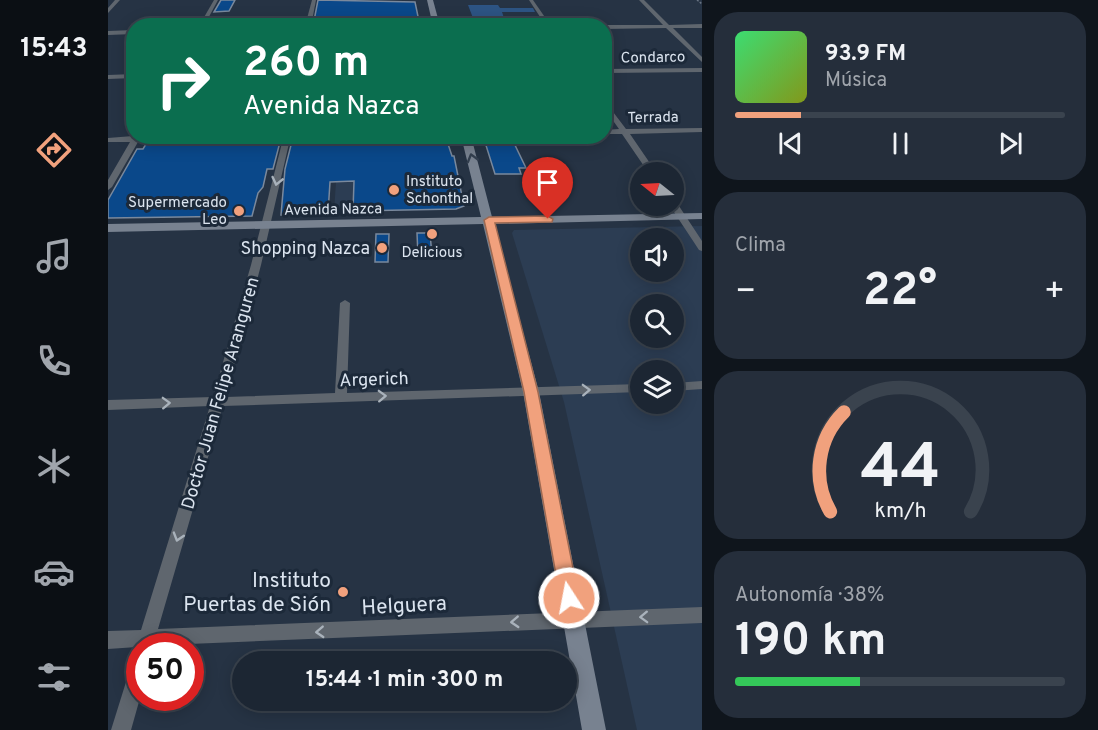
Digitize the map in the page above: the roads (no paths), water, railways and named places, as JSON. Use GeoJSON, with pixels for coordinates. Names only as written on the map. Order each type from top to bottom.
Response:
{"type":"FeatureCollection","features":[{"type":"Feature","properties":{"kind":"main road"},"geometry":{"type":"LineString","coordinates":[[430,0],[435,18]]}},
{"type":"Feature","properties":{"kind":"main road"},"geometry":{"type":"LineString","coordinates":[[468,144],[531,392],[594,730]]}},
{"type":"Feature","properties":{"kind":"main road","name":"Avenida Nazca"},"geometry":{"type":"LineString","coordinates":[[108,228],[702,216]]}},
{"type":"Feature","properties":{"kind":"street"},"geometry":{"type":"LineString","coordinates":[[108,11],[118,0]]}},
{"type":"Feature","properties":{"kind":"street"},"geometry":{"type":"LineString","coordinates":[[206,18],[216,0]]}},
{"type":"Feature","properties":{"kind":"street"},"geometry":{"type":"LineString","coordinates":[[310,18],[314,0]]}},
{"type":"Feature","properties":{"kind":"street"},"geometry":{"type":"LineString","coordinates":[[531,0],[543,18]]}},
{"type":"Feature","properties":{"kind":"street"},"geometry":{"type":"LineString","coordinates":[[641,0],[702,60]]}},
{"type":"Feature","properties":{"kind":"street"},"geometry":{"type":"LineString","coordinates":[[612,27],[702,26]]}},
{"type":"Feature","properties":{"kind":"street"},"geometry":{"type":"LineString","coordinates":[[108,33],[126,33]]}},
{"type":"Feature","properties":{"kind":"street","name":"Condarco"},"geometry":{"type":"LineString","coordinates":[[612,71],[702,70]]}},
{"type":"Feature","properties":{"kind":"street"},"geometry":{"type":"LineString","coordinates":[[108,77],[126,76]]}},
{"type":"Feature","properties":{"kind":"street"},"geometry":{"type":"LineString","coordinates":[[612,113],[645,162]]}},
{"type":"Feature","properties":{"kind":"street","name":"Terrada"},"geometry":{"type":"LineString","coordinates":[[612,132],[702,130]]}},
{"type":"Feature","properties":{"kind":"street"},"geometry":{"type":"LineString","coordinates":[[108,140],[126,139]]}},
{"type":"Feature","properties":{"kind":"street"},"geometry":{"type":"LineString","coordinates":[[108,187],[133,144]]}},
{"type":"Feature","properties":{"kind":"street","name":"Doctor Juan Felipe Aranguren"},"geometry":{"type":"LineString","coordinates":[[149,633],[219,401],[267,225],[284,144]]}},
{"type":"Feature","properties":{"kind":"street"},"geometry":{"type":"LineString","coordinates":[[681,217],[702,248]]}},
{"type":"Feature","properties":{"kind":"street"},"geometry":{"type":"LineString","coordinates":[[341,398],[345,303]]}},
{"type":"Feature","properties":{"kind":"street"},"geometry":{"type":"LineString","coordinates":[[684,387],[702,386]]}},
{"type":"Feature","properties":{"kind":"street","name":"Argerich"},"geometry":{"type":"LineString","coordinates":[[108,405],[630,388]]}},
{"type":"Feature","properties":{"kind":"street","name":"Helguera"},"geometry":{"type":"LineString","coordinates":[[204,640],[702,615]]}},
{"type":"Feature","properties":{"kind":"street","name":"Helguera"},"geometry":{"type":"LineString","coordinates":[[108,640],[126,641]]}},
{"type":"Feature","properties":{"kind":"street"},"geometry":{"type":"LineString","coordinates":[[121,730],[127,711]]}},
{"type":"Feature","properties":{"kind":"place","name":"Instituto Schonthal"},"geometry":{"type":"Point","coordinates":[394,190]}},
{"type":"Feature","properties":{"kind":"place","name":"Supermercado Leo"},"geometry":{"type":"Point","coordinates":[239,211]}},
{"type":"Feature","properties":{"kind":"place","name":"Delicious"},"geometry":{"type":"Point","coordinates":[432,234]}},
{"type":"Feature","properties":{"kind":"place","name":"Shopping Nazca"},"geometry":{"type":"Point","coordinates":[382,248]}},
{"type":"Feature","properties":{"kind":"place","name":"Instituto Puertas de Sión"},"geometry":{"type":"Point","coordinates":[343,592]}}]}
